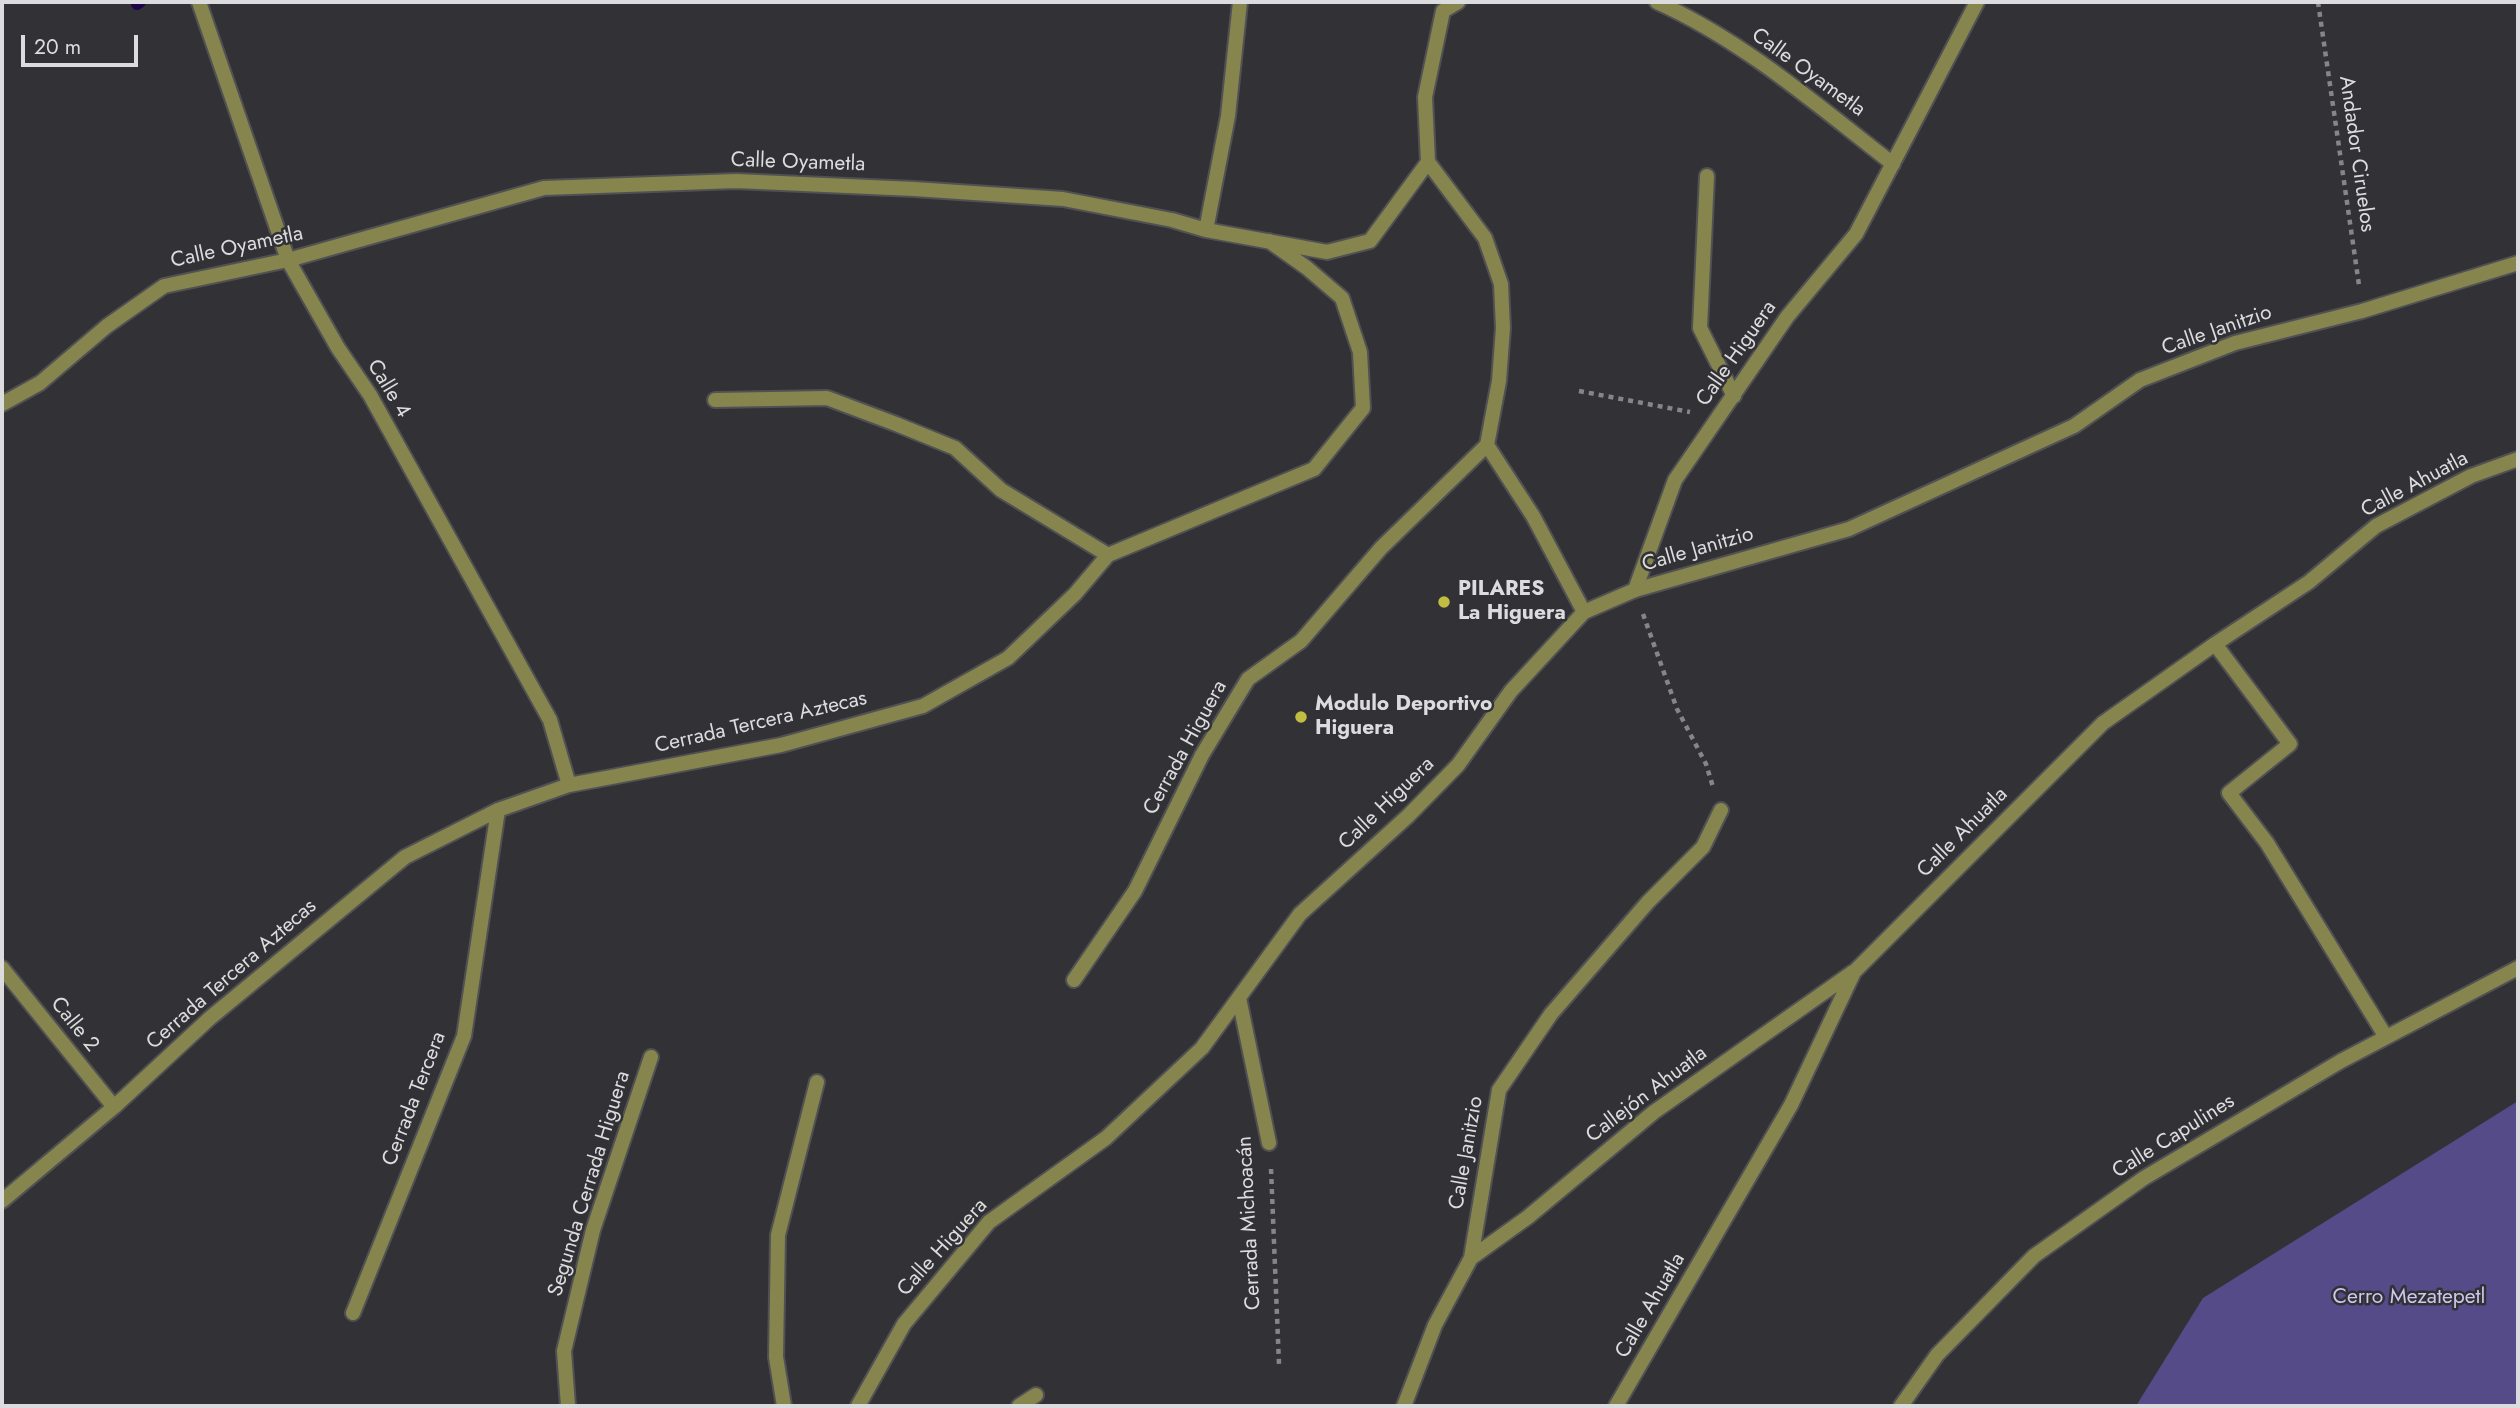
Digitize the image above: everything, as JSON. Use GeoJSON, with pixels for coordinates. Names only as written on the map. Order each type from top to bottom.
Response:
{"type":"FeatureCollection","features":[{"type":"Feature","properties":{"kind":"street","name":"Calle 4"},"geometry":{"type":"LineString","coordinates":[[199,2],[288,260],[338,348],[370,395],[550,720],[569,785]]}},
{"type":"Feature","properties":{"kind":"street"},"geometry":{"type":"LineString","coordinates":[[1206,230],[1228,116],[1240,2]]}},
{"type":"Feature","properties":{"kind":"street"},"geometry":{"type":"LineString","coordinates":[[1458,2],[1443,11],[1425,97],[1428,162],[1485,238],[1500,284],[1503,328],[1501,355],[1488,445],[1533,516],[1584,612]]}},
{"type":"Feature","properties":{"kind":"street","name":"Calle Oyametla"},"geometry":{"type":"LineString","coordinates":[[1657,2],[1692,18],[1774,72],[1893,164]]}},
{"type":"Feature","properties":{"kind":"street","name":"Calle Higuera"},"geometry":{"type":"LineString","coordinates":[[858,1406],[904,1324],[989,1222],[1106,1138],[1202,1048],[1300,914],[1408,816],[1458,765],[1511,691],[1584,612],[1635,590],[1675,480],[1787,317],[1856,234],[1977,2]]}},
{"type":"Feature","properties":{"kind":"street","name":"Calle Oyametla"},"geometry":{"type":"LineString","coordinates":[[2,404],[40,383],[107,326],[164,286],[288,260],[544,188],[736,181],[1063,199],[1172,220],[1206,230],[1327,252],[1370,241],[1428,162]]}},
{"type":"Feature","properties":{"kind":"street"},"geometry":{"type":"LineString","coordinates":[[1707,176],[1700,328],[1734,396]]}},
{"type":"Feature","properties":{"kind":"street","name":"Cerrada Tercera Aztecas"},"geometry":{"type":"LineString","coordinates":[[2,1200],[114,1107],[210,1017],[405,857],[498,810],[569,785],[780,744],[923,706],[1008,658],[1074,594],[1108,555],[1314,469],[1363,408],[1360,352],[1342,298],[1307,268],[1269,241]]}},
{"type":"Feature","properties":{"kind":"street","name":"Calle Janitzio"},"geometry":{"type":"LineString","coordinates":[[1635,590],[1849,528],[2074,426],[2140,380],[2235,343],[2362,311],[2518,263]]}},
{"type":"Feature","properties":{"kind":"street"},"geometry":{"type":"LineString","coordinates":[[715,400],[827,398],[896,424],[955,448],[1001,490],[1108,555]]}},
{"type":"Feature","properties":{"kind":"street","name":"Cerrada Higuera"},"geometry":{"type":"LineString","coordinates":[[1074,980],[1135,891],[1202,755],[1248,679],[1301,641],[1381,548],[1488,445]]}},
{"type":"Feature","properties":{"kind":"street","name":"Calle Ahuatla"},"geometry":{"type":"LineString","coordinates":[[1616,1406],[1791,1105],[1854,972],[2103,723],[2309,582],[2376,526],[2471,476],[2518,459]]}},
{"type":"Feature","properties":{"kind":"street"},"geometry":{"type":"LineString","coordinates":[[2215,644],[2290,744],[2229,793],[2267,843],[2386,1037]]}},
{"type":"Feature","properties":{"kind":"street","name":"Cerrada Tercera"},"geometry":{"type":"LineString","coordinates":[[353,1313],[464,1036],[498,810]]}},
{"type":"Feature","properties":{"kind":"street","name":"Calle Janitzio"},"geometry":{"type":"LineString","coordinates":[[1404,1406],[1435,1325],[1471,1258],[1499,1090],[1551,1014],[1648,902],[1703,846],[1721,810]]}},
{"type":"Feature","properties":{"kind":"street","name":"Calle 2"},"geometry":{"type":"LineString","coordinates":[[2,968],[114,1107]]}},
{"type":"Feature","properties":{"kind":"street","name":"Calle Capulines"},"geometry":{"type":"LineString","coordinates":[[1901,1406],[1937,1355],[2034,1256],[2144,1178],[2340,1061],[2518,968]]}},
{"type":"Feature","properties":{"kind":"street","name":"Callejón Ahuatla"},"geometry":{"type":"LineString","coordinates":[[1471,1258],[1528,1217],[1654,1112],[1854,972]]}},
{"type":"Feature","properties":{"kind":"street","name":"Cerrada Michoacán"},"geometry":{"type":"LineString","coordinates":[[1239,998],[1269,1143]]}},
{"type":"Feature","properties":{"kind":"street","name":"Segunda Cerrada Higuera"},"geometry":{"type":"LineString","coordinates":[[568,1406],[564,1351],[593,1230],[651,1056]]}},
{"type":"Feature","properties":{"kind":"street"},"geometry":{"type":"LineString","coordinates":[[783,1406],[776,1357],[779,1235],[817,1082]]}},
{"type":"Feature","properties":{"kind":"street"},"geometry":{"type":"LineString","coordinates":[[1019,1406],[1036,1395]]}},
{"type":"Feature","properties":{"kind":"path","name":"Andador Ciruelos"},"geometry":{"type":"LineString","coordinates":[[2318,2],[2362,311]]}},
{"type":"Feature","properties":{"kind":"path"},"geometry":{"type":"LineString","coordinates":[[1578,391],[1719,418]]}},
{"type":"Feature","properties":{"kind":"path","name":"Calle Janitzio"},"geometry":{"type":"LineString","coordinates":[[1635,590],[1676,709],[1706,764],[1721,810]]}},
{"type":"Feature","properties":{"kind":"path","name":"Cerrada Michoacán"},"geometry":{"type":"LineString","coordinates":[[1269,1143],[1279,1364]]}},
{"type":"Feature","properties":{"kind":"green space","name":"Cerro Mezatepetl"},"geometry":{"type":"Polygon","coordinates":[[[2518,1101],[2518,1406],[2136,1406],[2203,1298],[2518,1101]]]}},
{"type":"Feature","properties":{"kind":"place","name":"PILARES La Higuera"},"geometry":{"type":"Point","coordinates":[1444,602]}},
{"type":"Feature","properties":{"kind":"place","name":"Modulo Deportivo Higuera"},"geometry":{"type":"Point","coordinates":[1301,717]}}]}
